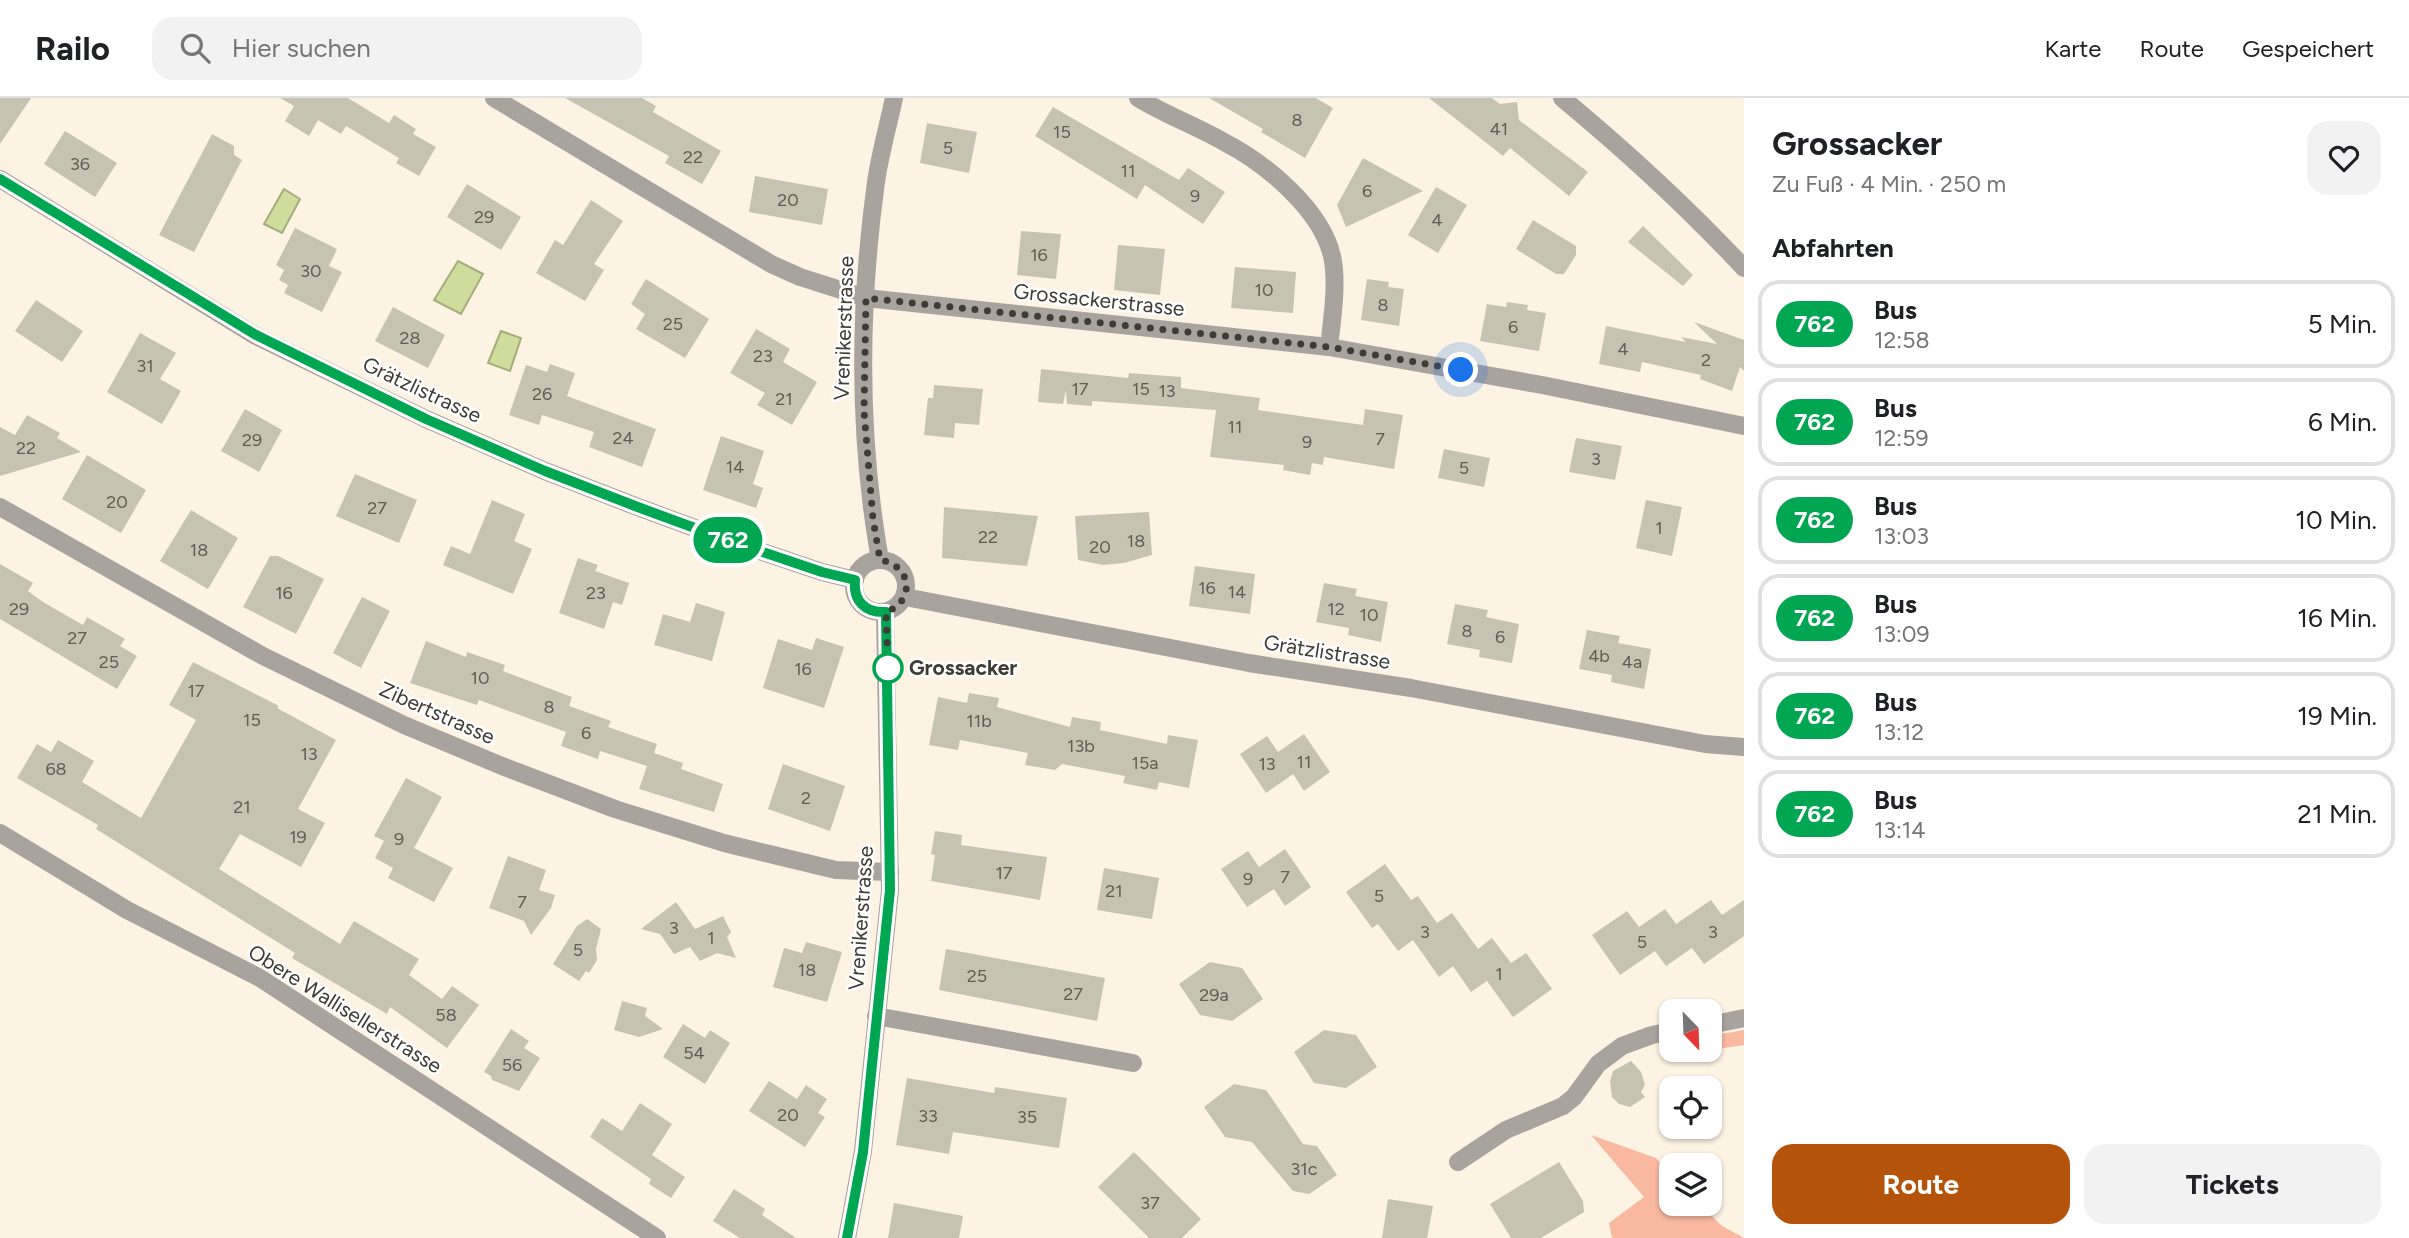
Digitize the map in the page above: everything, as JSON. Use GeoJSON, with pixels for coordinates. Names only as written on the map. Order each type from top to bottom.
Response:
{"type":"FeatureCollection","features":[{"type":"Feature","properties":{"kind":"street","name":"Grossackerstrasse"},"geometry":{"type":"LineString","coordinates":[[494,98],[771,264],[800,277],[866,298],[1329,347],[1542,385],[1744,426]]}},
{"type":"Feature","properties":{"kind":"street","name":"Vrenikerstrasse"},"geometry":{"type":"LineString","coordinates":[[880,560],[873,519],[864,411],[866,298],[876,180],[894,98]]}},
{"type":"Feature","properties":{"kind":"street"},"geometry":{"type":"LineString","coordinates":[[1138,98],[1227,143],[1265,169],[1297,197],[1318,225],[1332,256],[1334,304],[1329,347]]}},
{"type":"Feature","properties":{"kind":"street"},"geometry":{"type":"LineString","coordinates":[[1562,98],[1703,224],[1744,268]]}},
{"type":"Feature","properties":{"kind":"street","name":"Grätzlistrasse"},"geometry":{"type":"LineString","coordinates":[[0,179],[256,335],[426,419],[545,471],[635,506],[822,572],[855,580]]}},
{"type":"Feature","properties":{"kind":"street","name":"Zibertstrasse"},"geometry":{"type":"LineString","coordinates":[[0,507],[263,656],[404,725],[502,766],[615,810],[724,843],[836,870],[890,872]]}},
{"type":"Feature","properties":{"kind":"street"},"geometry":{"type":"LineString","coordinates":[[880,560],[899,568],[905,576],[907,586],[905,597],[900,604],[886,612],[876,613],[861,605],[854,589],[855,580],[864,566],[880,560]]}},
{"type":"Feature","properties":{"kind":"street","name":"Grätzlistrasse"},"geometry":{"type":"LineString","coordinates":[[905,597],[1249,663],[1411,688],[1705,744],[1744,747]]}},
{"type":"Feature","properties":{"kind":"street","name":"Vrenikerstrasse"},"geometry":{"type":"LineString","coordinates":[[847,1238],[863,1152],[890,890],[886,612]]}},
{"type":"Feature","properties":{"kind":"street","name":"Obere Wallisellerstrasse"},"geometry":{"type":"LineString","coordinates":[[0,833],[127,910],[260,978],[657,1238]]}},
{"type":"Feature","properties":{"kind":"street","name":"Vrenikerstrasse"},"geometry":{"type":"LineString","coordinates":[[876,1016],[1133,1063]]}},
{"type":"Feature","properties":{"kind":"street"},"geometry":{"type":"LineString","coordinates":[[1722,1023],[1744,1018]]}},
{"type":"Feature","properties":{"kind":"street"},"geometry":{"type":"LineString","coordinates":[[1458,1162],[1506,1130],[1563,1106],[1574,1097],[1598,1064],[1622,1046],[1659,1034]]}},
{"type":"Feature","properties":{"kind":"shaded area"},"geometry":{"type":"Polygon","coordinates":[[[284,189],[300,199],[282,233],[264,224],[284,189]]]}},
{"type":"Feature","properties":{"kind":"shaded area"},"geometry":{"type":"Polygon","coordinates":[[[458,261],[483,274],[461,314],[434,300],[458,261]]]}},
{"type":"Feature","properties":{"kind":"shaded area"},"geometry":{"type":"Polygon","coordinates":[[[501,331],[521,338],[510,371],[488,363],[501,331]]]}},
{"type":"Feature","properties":{"kind":"shaded area"},"geometry":{"type":"Polygon","coordinates":[[[1744,1030],[1744,1045],[1722,1048],[1722,1034],[1744,1030]]]}},
{"type":"Feature","properties":{"kind":"shaded area"},"geometry":{"type":"Polygon","coordinates":[[[1591,1135],[1659,1161],[1659,1216],[1712,1216],[1722,1226],[1744,1238],[1612,1238],[1609,1223],[1644,1197],[1591,1135]]]}},
{"type":"Feature","properties":{"kind":"building"},"geometry":{"type":"Polygon","coordinates":[[[0,98],[31,98],[0,144],[0,98]]]}},
{"type":"Feature","properties":{"kind":"building"},"geometry":{"type":"Polygon","coordinates":[[[280,98],[348,98],[389,123],[394,115],[416,129],[413,134],[436,147],[419,176],[396,163],[399,158],[346,126],[341,134],[318,120],[309,136],[285,121],[294,106],[280,98]]]}},
{"type":"Feature","properties":{"kind":"building"},"geometry":{"type":"Polygon","coordinates":[[[565,98],[642,98],[656,106],[653,112],[721,151],[702,184],[665,163],[669,156],[565,98]]]}},
{"type":"Feature","properties":{"kind":"building"},"geometry":{"type":"Polygon","coordinates":[[[1209,98],[1316,98],[1333,108],[1305,158],[1261,132],[1263,129],[1209,98]]]}},
{"type":"Feature","properties":{"kind":"building"},"geometry":{"type":"Polygon","coordinates":[[[1429,98],[1492,98],[1500,104],[1517,102],[1519,120],[1588,172],[1569,196],[1510,148],[1503,156],[1429,98]]]}},
{"type":"Feature","properties":{"kind":"building"},"geometry":{"type":"Polygon","coordinates":[[[1053,107],[1179,180],[1188,168],[1225,192],[1203,224],[1145,185],[1137,199],[1035,136],[1053,107]]]}},
{"type":"Feature","properties":{"kind":"building"},"geometry":{"type":"Polygon","coordinates":[[[927,123],[977,132],[969,173],[920,163],[927,123]]]}},
{"type":"Feature","properties":{"kind":"building"},"geometry":{"type":"Polygon","coordinates":[[[65,131],[117,163],[95,197],[44,164],[65,131]]]}},
{"type":"Feature","properties":{"kind":"building"},"geometry":{"type":"Polygon","coordinates":[[[212,134],[234,146],[234,155],[242,160],[194,252],[159,235],[212,134]]]}},
{"type":"Feature","properties":{"kind":"building"},"geometry":{"type":"Polygon","coordinates":[[[1363,158],[1423,191],[1346,227],[1337,205],[1363,158]]]}},
{"type":"Feature","properties":{"kind":"building"},"geometry":{"type":"Polygon","coordinates":[[[755,176],[828,189],[822,225],[749,212],[755,176]]]}},
{"type":"Feature","properties":{"kind":"building"},"geometry":{"type":"Polygon","coordinates":[[[467,184],[521,217],[501,250],[447,217],[467,184]]]}},
{"type":"Feature","properties":{"kind":"building"},"geometry":{"type":"Polygon","coordinates":[[[1436,187],[1467,205],[1438,253],[1408,235],[1436,187]]]}},
{"type":"Feature","properties":{"kind":"building"},"geometry":{"type":"Polygon","coordinates":[[[591,200],[623,221],[594,264],[604,270],[585,301],[536,273],[555,240],[563,245],[591,200]]]}},
{"type":"Feature","properties":{"kind":"building"},"geometry":{"type":"Polygon","coordinates":[[[1533,220],[1576,246],[1576,255],[1564,274],[1556,274],[1516,249],[1533,220]]]}},
{"type":"Feature","properties":{"kind":"building"},"geometry":{"type":"Polygon","coordinates":[[[1643,226],[1693,275],[1683,286],[1628,242],[1643,226]]]}},
{"type":"Feature","properties":{"kind":"building"},"geometry":{"type":"Polygon","coordinates":[[[295,228],[337,249],[329,266],[342,272],[322,312],[284,293],[288,285],[279,280],[284,270],[276,265],[295,228]]]}},
{"type":"Feature","properties":{"kind":"building"},"geometry":{"type":"Polygon","coordinates":[[[1021,231],[1061,234],[1056,279],[1017,275],[1021,231]]]}},
{"type":"Feature","properties":{"kind":"building"},"geometry":{"type":"Polygon","coordinates":[[[1118,245],[1165,249],[1160,295],[1114,290],[1118,245]]]}},
{"type":"Feature","properties":{"kind":"building"},"geometry":{"type":"Polygon","coordinates":[[[1235,267],[1296,272],[1293,313],[1231,308],[1235,267]]]}},
{"type":"Feature","properties":{"kind":"building"},"geometry":{"type":"Polygon","coordinates":[[[646,279],[709,319],[685,358],[636,329],[645,314],[631,304],[646,279]]]}},
{"type":"Feature","properties":{"kind":"building"},"geometry":{"type":"Polygon","coordinates":[[[1367,279],[1389,282],[1388,287],[1404,289],[1399,326],[1361,320],[1367,279]]]}},
{"type":"Feature","properties":{"kind":"building"},"geometry":{"type":"Polygon","coordinates":[[[36,300],[83,331],[62,362],[15,331],[36,300]]]}},
{"type":"Feature","properties":{"kind":"building"},"geometry":{"type":"Polygon","coordinates":[[[1507,302],[1528,305],[1527,310],[1546,313],[1539,351],[1480,341],[1487,304],[1506,307],[1507,302]]]}},
{"type":"Feature","properties":{"kind":"building"},"geometry":{"type":"Polygon","coordinates":[[[393,307],[445,335],[428,368],[375,341],[393,307]]]}},
{"type":"Feature","properties":{"kind":"building"},"geometry":{"type":"Polygon","coordinates":[[[1694,322],[1744,340],[1744,371],[1740,367],[1732,391],[1700,379],[1701,375],[1642,362],[1640,372],[1599,364],[1606,326],[1686,342],[1681,337],[1717,344],[1694,322]]]}},
{"type":"Feature","properties":{"kind":"building"},"geometry":{"type":"Polygon","coordinates":[[[756,329],[790,349],[783,362],[817,382],[792,425],[757,405],[765,393],[730,373],[756,329]]]}},
{"type":"Feature","properties":{"kind":"building"},"geometry":{"type":"Polygon","coordinates":[[[140,333],[176,353],[160,379],[181,391],[162,424],[107,392],[140,333]]]}},
{"type":"Feature","properties":{"kind":"building"},"geometry":{"type":"Polygon","coordinates":[[[550,364],[575,373],[567,396],[656,429],[642,467],[589,447],[594,432],[542,415],[539,425],[509,415],[526,365],[547,372],[550,364]]]}},
{"type":"Feature","properties":{"kind":"building"},"geometry":{"type":"Polygon","coordinates":[[[1041,369],[1128,378],[1129,373],[1181,377],[1181,388],[1260,398],[1258,410],[1363,425],[1365,409],[1403,415],[1394,469],[1324,457],[1323,465],[1312,463],[1310,475],[1283,470],[1284,465],[1210,457],[1216,410],[1092,401],[1092,406],[1067,404],[1066,390],[1063,404],[1038,402],[1041,369]]]}},
{"type":"Feature","properties":{"kind":"building"},"geometry":{"type":"Polygon","coordinates":[[[934,385],[983,389],[979,425],[955,423],[954,438],[924,435],[928,398],[933,398],[934,385]]]}},
{"type":"Feature","properties":{"kind":"building"},"geometry":{"type":"Polygon","coordinates":[[[245,409],[282,430],[259,472],[221,451],[245,409]]]}},
{"type":"Feature","properties":{"kind":"building"},"geometry":{"type":"Polygon","coordinates":[[[27,415],[60,433],[57,438],[81,452],[0,476],[0,427],[15,435],[27,415]]]}},
{"type":"Feature","properties":{"kind":"building"},"geometry":{"type":"Polygon","coordinates":[[[721,436],[764,451],[753,484],[763,488],[756,508],[703,490],[721,436]]]}},
{"type":"Feature","properties":{"kind":"building"},"geometry":{"type":"Polygon","coordinates":[[[1576,438],[1622,446],[1615,480],[1569,472],[1576,438]]]}},
{"type":"Feature","properties":{"kind":"building"},"geometry":{"type":"Polygon","coordinates":[[[1444,449],[1490,458],[1484,487],[1438,478],[1444,449]]]}},
{"type":"Feature","properties":{"kind":"building"},"geometry":{"type":"Polygon","coordinates":[[[87,455],[146,490],[121,533],[62,499],[87,455]]]}},
{"type":"Feature","properties":{"kind":"building"},"geometry":{"type":"Polygon","coordinates":[[[355,474],[417,500],[399,543],[336,516],[355,474]]]}},
{"type":"Feature","properties":{"kind":"building"},"geometry":{"type":"Polygon","coordinates":[[[492,500],[525,514],[514,541],[532,549],[513,594],[443,565],[451,546],[470,554],[492,500]]]}},
{"type":"Feature","properties":{"kind":"building"},"geometry":{"type":"Polygon","coordinates":[[[1646,500],[1682,507],[1672,556],[1636,548],[1646,500]]]}},
{"type":"Feature","properties":{"kind":"building"},"geometry":{"type":"Polygon","coordinates":[[[944,507],[1038,516],[1027,566],[942,558],[944,507]]]}},
{"type":"Feature","properties":{"kind":"building"},"geometry":{"type":"Polygon","coordinates":[[[191,510],[238,538],[208,589],[160,561],[191,510]]]}},
{"type":"Feature","properties":{"kind":"building"},"geometry":{"type":"Polygon","coordinates":[[[1149,512],[1152,555],[1124,563],[1103,565],[1078,560],[1075,516],[1149,512]]]}},
{"type":"Feature","properties":{"kind":"building"},"geometry":{"type":"Polygon","coordinates":[[[270,556],[278,556],[324,579],[296,634],[243,607],[270,556]]]}},
{"type":"Feature","properties":{"kind":"building"},"geometry":{"type":"Polygon","coordinates":[[[578,558],[598,565],[595,571],[629,583],[622,605],[613,602],[604,629],[559,613],[578,558]]]}},
{"type":"Feature","properties":{"kind":"building"},"geometry":{"type":"Polygon","coordinates":[[[0,564],[33,583],[28,591],[43,602],[83,625],[87,617],[125,639],[120,646],[137,656],[117,689],[0,619],[0,564]]]}},
{"type":"Feature","properties":{"kind":"building"},"geometry":{"type":"Polygon","coordinates":[[[1195,566],[1255,574],[1250,614],[1189,606],[1195,566]]]}},
{"type":"Feature","properties":{"kind":"building"},"geometry":{"type":"Polygon","coordinates":[[[1324,583],[1357,589],[1355,596],[1388,602],[1381,642],[1348,635],[1349,628],[1316,622],[1324,583]]]}},
{"type":"Feature","properties":{"kind":"building"},"geometry":{"type":"Polygon","coordinates":[[[362,597],[390,611],[361,668],[333,653],[362,597]]]}},
{"type":"Feature","properties":{"kind":"building"},"geometry":{"type":"Polygon","coordinates":[[[696,603],[725,612],[712,661],[654,645],[663,614],[690,622],[696,603]]]}},
{"type":"Feature","properties":{"kind":"building"},"geometry":{"type":"Polygon","coordinates":[[[1455,604],[1488,610],[1486,617],[1519,624],[1512,663],[1479,657],[1480,650],[1447,644],[1455,604]]]}},
{"type":"Feature","properties":{"kind":"building"},"geometry":{"type":"Polygon","coordinates":[[[1587,630],[1620,636],[1618,643],[1651,649],[1644,689],[1611,682],[1612,675],[1579,669],[1587,630]]]}},
{"type":"Feature","properties":{"kind":"building"},"geometry":{"type":"Polygon","coordinates":[[[816,638],[844,647],[824,708],[763,688],[778,639],[812,650],[816,638]]]}},
{"type":"Feature","properties":{"kind":"building"},"geometry":{"type":"Polygon","coordinates":[[[426,641],[466,657],[467,652],[505,665],[503,671],[572,697],[569,706],[611,721],[608,727],[657,744],[654,753],[683,763],[681,769],[723,784],[714,812],[639,789],[647,766],[600,751],[598,759],[561,746],[566,732],[479,700],[477,705],[410,683],[426,641]]]}},
{"type":"Feature","properties":{"kind":"building"},"geometry":{"type":"Polygon","coordinates":[[[193,662],[279,706],[277,708],[336,740],[298,809],[325,823],[301,867],[240,834],[219,869],[340,944],[354,921],[419,959],[409,975],[442,999],[452,986],[479,1005],[447,1048],[390,1007],[387,1014],[292,958],[295,953],[96,829],[98,825],[17,778],[37,744],[51,752],[58,740],[94,761],[82,782],[141,818],[196,720],[169,705],[193,662]]]}},
{"type":"Feature","properties":{"kind":"building"},"geometry":{"type":"Polygon","coordinates":[[[969,693],[999,698],[997,707],[1070,727],[1072,717],[1101,722],[1100,730],[1167,744],[1168,735],[1198,740],[1189,788],[1159,782],[1157,790],[1123,783],[1125,776],[1062,764],[1055,770],[1025,765],[1028,753],[960,740],[958,750],[929,745],[938,697],[967,703],[969,693]]]}},
{"type":"Feature","properties":{"kind":"building"},"geometry":{"type":"Polygon","coordinates":[[[1304,734],[1330,772],[1304,791],[1293,774],[1266,793],[1240,754],[1267,736],[1278,752],[1304,734]]]}},
{"type":"Feature","properties":{"kind":"building"},"geometry":{"type":"Polygon","coordinates":[[[783,764],[845,786],[830,831],[768,809],[783,764]]]}},
{"type":"Feature","properties":{"kind":"building"},"geometry":{"type":"Polygon","coordinates":[[[406,778],[442,797],[414,848],[453,868],[434,902],[388,878],[393,868],[375,858],[384,841],[374,836],[406,778]]]}},
{"type":"Feature","properties":{"kind":"building"},"geometry":{"type":"Polygon","coordinates":[[[935,831],[962,835],[961,845],[1047,857],[1040,900],[931,881],[935,855],[931,854],[935,831]]]}},
{"type":"Feature","properties":{"kind":"building"},"geometry":{"type":"Polygon","coordinates":[[[1285,849],[1311,887],[1285,906],[1274,889],[1247,907],[1221,869],[1248,851],[1259,867],[1285,849]]]}},
{"type":"Feature","properties":{"kind":"building"},"geometry":{"type":"Polygon","coordinates":[[[508,856],[546,870],[539,890],[555,895],[551,908],[531,935],[524,921],[489,908],[508,856]]]}},
{"type":"Feature","properties":{"kind":"building"},"geometry":{"type":"Polygon","coordinates":[[[1385,864],[1411,900],[1418,896],[1437,923],[1452,913],[1478,949],[1492,938],[1511,963],[1526,953],[1552,989],[1513,1017],[1487,981],[1471,992],[1453,966],[1439,977],[1413,940],[1398,951],[1378,924],[1372,928],[1346,892],[1385,864]]]}},
{"type":"Feature","properties":{"kind":"building"},"geometry":{"type":"Polygon","coordinates":[[[1104,868],[1159,878],[1152,919],[1097,910],[1104,868]]]}},
{"type":"Feature","properties":{"kind":"building"},"geometry":{"type":"Polygon","coordinates":[[[1711,900],[1722,915],[1744,900],[1744,936],[1704,964],[1692,948],[1666,966],[1655,951],[1620,975],[1592,935],[1627,911],[1639,927],[1665,909],[1676,924],[1711,900]]]}},
{"type":"Feature","properties":{"kind":"building"},"geometry":{"type":"Polygon","coordinates":[[[676,902],[695,929],[723,916],[731,932],[727,937],[736,958],[717,953],[700,961],[690,947],[674,954],[660,934],[641,929],[676,902]]]}},
{"type":"Feature","properties":{"kind":"building"},"geometry":{"type":"Polygon","coordinates":[[[587,919],[601,929],[596,949],[597,960],[589,973],[586,971],[579,981],[553,964],[577,926],[587,919]]]}},
{"type":"Feature","properties":{"kind":"building"},"geometry":{"type":"Polygon","coordinates":[[[806,942],[842,952],[827,1002],[773,987],[784,948],[802,953],[806,942]]]}},
{"type":"Feature","properties":{"kind":"building"},"geometry":{"type":"Polygon","coordinates":[[[946,949],[1105,978],[1097,1021],[939,990],[946,949]]]}},
{"type":"Feature","properties":{"kind":"building"},"geometry":{"type":"Polygon","coordinates":[[[1210,962],[1242,968],[1263,999],[1232,1021],[1200,1015],[1179,984],[1210,962]]]}},
{"type":"Feature","properties":{"kind":"building"},"geometry":{"type":"Polygon","coordinates":[[[622,1001],[647,1008],[645,1016],[663,1029],[639,1037],[614,1030],[622,1001]]]}},
{"type":"Feature","properties":{"kind":"building"},"geometry":{"type":"Polygon","coordinates":[[[683,1024],[705,1038],[710,1030],[730,1043],[705,1084],[663,1057],[683,1024]]]}},
{"type":"Feature","properties":{"kind":"building"},"geometry":{"type":"Polygon","coordinates":[[[511,1029],[529,1041],[524,1048],[540,1058],[519,1091],[492,1080],[491,1076],[484,1072],[511,1029]]]}},
{"type":"Feature","properties":{"kind":"building"},"geometry":{"type":"Polygon","coordinates":[[[1324,1030],[1356,1035],[1377,1067],[1346,1088],[1314,1083],[1294,1052],[1324,1030]]]}},
{"type":"Feature","properties":{"kind":"building"},"geometry":{"type":"Polygon","coordinates":[[[1631,1061],[1641,1072],[1645,1085],[1641,1092],[1645,1097],[1630,1107],[1619,1104],[1612,1097],[1610,1081],[1613,1071],[1631,1061]]]}},
{"type":"Feature","properties":{"kind":"building"},"geometry":{"type":"Polygon","coordinates":[[[907,1078],[994,1093],[995,1087],[1067,1098],[1059,1148],[953,1132],[949,1154],[896,1145],[907,1078]]]}},
{"type":"Feature","properties":{"kind":"building"},"geometry":{"type":"Polygon","coordinates":[[[769,1081],[797,1099],[806,1085],[827,1099],[818,1113],[825,1117],[805,1147],[749,1111],[769,1081]]]}},
{"type":"Feature","properties":{"kind":"building"},"geometry":{"type":"Polygon","coordinates":[[[1234,1084],[1266,1090],[1303,1144],[1317,1146],[1337,1175],[1309,1194],[1293,1191],[1252,1142],[1225,1137],[1204,1107],[1234,1084]]]}},
{"type":"Feature","properties":{"kind":"building"},"geometry":{"type":"Polygon","coordinates":[[[640,1103],[672,1124],[652,1155],[685,1177],[671,1198],[649,1184],[651,1179],[590,1137],[602,1118],[622,1131],[640,1103]]]}},
{"type":"Feature","properties":{"kind":"building"},"geometry":{"type":"Polygon","coordinates":[[[1134,1152],[1201,1219],[1182,1238],[1149,1238],[1098,1187],[1134,1152]]]}},
{"type":"Feature","properties":{"kind":"building"},"geometry":{"type":"Polygon","coordinates":[[[1559,1162],[1583,1201],[1584,1212],[1541,1238],[1511,1238],[1490,1204],[1559,1162]]]}},
{"type":"Feature","properties":{"kind":"building"},"geometry":{"type":"Polygon","coordinates":[[[734,1189],[765,1209],[762,1215],[796,1238],[740,1238],[713,1221],[734,1189]]]}},
{"type":"Feature","properties":{"kind":"building"},"geometry":{"type":"Polygon","coordinates":[[[1388,1199],[1433,1206],[1427,1238],[1382,1238],[1388,1199]]]}},
{"type":"Feature","properties":{"kind":"building"},"geometry":{"type":"Polygon","coordinates":[[[894,1203],[963,1216],[959,1238],[888,1238],[894,1203]]]}},
{"type":"Feature","properties":{"kind":"bus line","name":"762"},"geometry":{"type":"LineString","coordinates":[[0,179],[256,335],[426,419],[545,471],[635,506],[822,572],[855,580],[854,589],[861,605],[876,613],[886,612],[890,890],[863,1152],[847,1238]]}},
{"type":"Feature","properties":{"kind":"place","name":"Grossacker"},"geometry":{"type":"Point","coordinates":[888,668]}},
{"type":"Feature","properties":{"kind":"route"},"geometry":{"type":"LineString","coordinates":[[888,668],[886,612],[900,604],[905,597],[907,586],[905,576],[899,568],[880,560],[873,519],[864,411],[866,298],[1329,347],[1461,370]]}}]}
